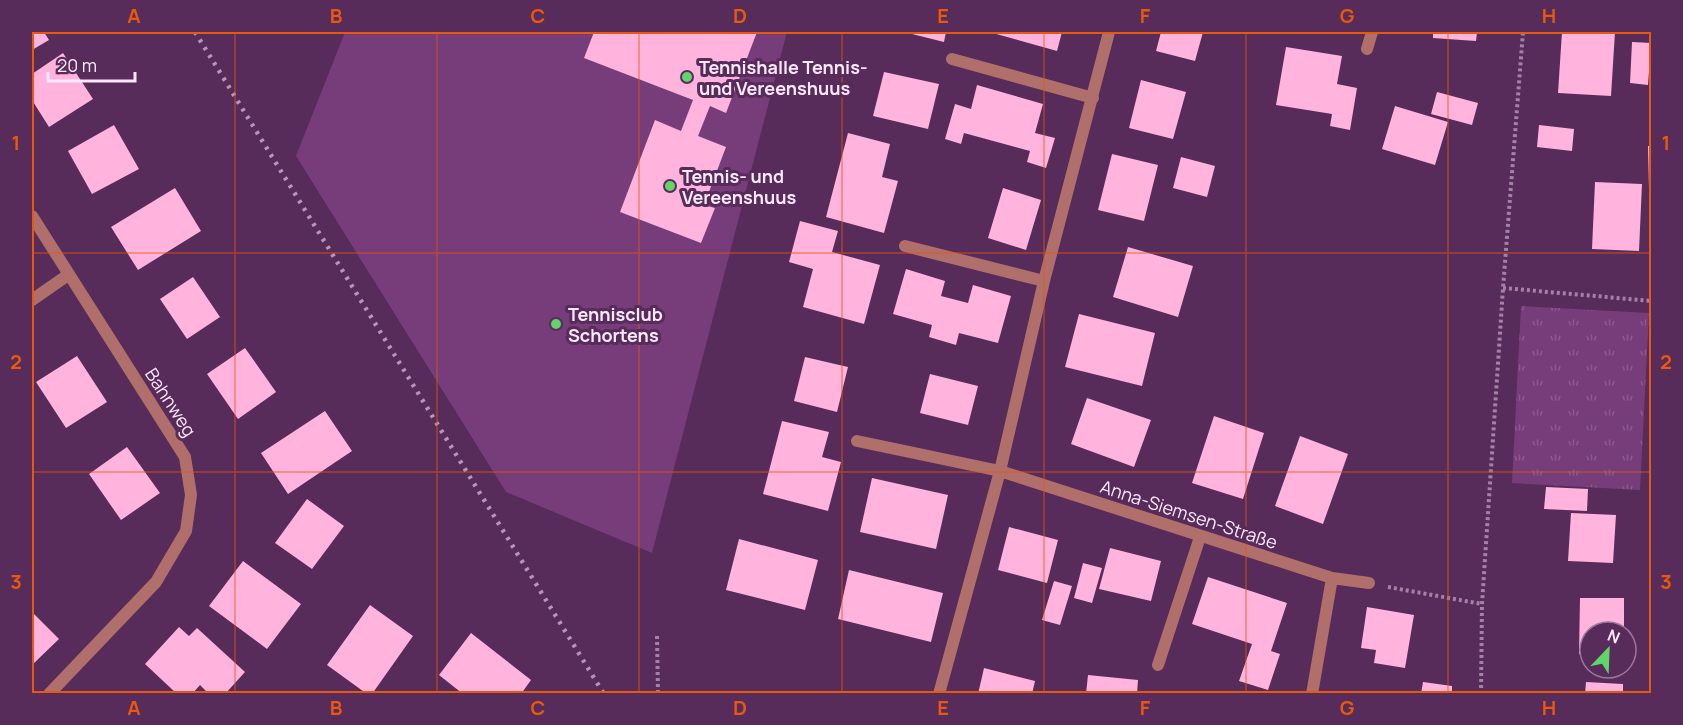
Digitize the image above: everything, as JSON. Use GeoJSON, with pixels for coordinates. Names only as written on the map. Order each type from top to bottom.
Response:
{"type":"FeatureCollection","features":[{"type":"Feature","properties":{"kind":"street"},"geometry":{"type":"LineString","coordinates":[[939,693],[1000,471],[1044,281],[1109,32]]}},
{"type":"Feature","properties":{"kind":"street"},"geometry":{"type":"LineString","coordinates":[[1367,49],[1372,32]]}},
{"type":"Feature","properties":{"kind":"street"},"geometry":{"type":"LineString","coordinates":[[952,59],[1093,98]]}},
{"type":"Feature","properties":{"kind":"street","name":"Bahnweg"},"geometry":{"type":"LineString","coordinates":[[32,216],[185,457],[191,495],[186,531],[156,582],[49,693]]}},
{"type":"Feature","properties":{"kind":"street"},"geometry":{"type":"LineString","coordinates":[[905,246],[1044,281]]}},
{"type":"Feature","properties":{"kind":"street"},"geometry":{"type":"LineString","coordinates":[[32,300],[68,275]]}},
{"type":"Feature","properties":{"kind":"street","name":"Anna-Siemsen-Straße"},"geometry":{"type":"LineString","coordinates":[[857,441],[1000,471],[1332,578],[1369,584]]}},
{"type":"Feature","properties":{"kind":"street"},"geometry":{"type":"LineString","coordinates":[[1158,666],[1200,537]]}},
{"type":"Feature","properties":{"kind":"street"},"geometry":{"type":"LineString","coordinates":[[1312,693],[1332,578]]}},
{"type":"Feature","properties":{"kind":"path"},"geometry":{"type":"LineString","coordinates":[[1481,693],[1482,604],[1523,32]]}},
{"type":"Feature","properties":{"kind":"path"},"geometry":{"type":"LineString","coordinates":[[1503,288],[1652,301]]}},
{"type":"Feature","properties":{"kind":"path"},"geometry":{"type":"LineString","coordinates":[[1369,584],[1482,604]]}},
{"type":"Feature","properties":{"kind":"path"},"geometry":{"type":"LineString","coordinates":[[657,636],[658,693]]}},
{"type":"Feature","properties":{"kind":"green space","name":"Tennisclub Schortens"},"geometry":{"type":"Polygon","coordinates":[[[345,32],[787,32],[652,553],[506,492],[296,156],[345,32]]]}},
{"type":"Feature","properties":{"kind":"green space"},"geometry":{"type":"Polygon","coordinates":[[[1521,306],[1649,313],[1640,490],[1512,483],[1521,306]]]}},
{"type":"Feature","properties":{"kind":"building"},"geometry":{"type":"Polygon","coordinates":[[[32,32],[44,32],[49,40],[32,50],[32,32]]]}},
{"type":"Feature","properties":{"kind":"building"},"geometry":{"type":"Polygon","coordinates":[[[594,32],[757,32],[726,113],[710,106],[698,136],[726,147],[704,205],[715,208],[701,243],[620,212],[655,120],[681,131],[693,100],[584,58],[594,32]]]}},
{"type":"Feature","properties":{"kind":"building"},"geometry":{"type":"Polygon","coordinates":[[[904,32],[946,32],[944,42],[904,32]]]}},
{"type":"Feature","properties":{"kind":"building"},"geometry":{"type":"Polygon","coordinates":[[[989,32],[1062,32],[1057,51],[989,32]]]}},
{"type":"Feature","properties":{"kind":"building"},"geometry":{"type":"Polygon","coordinates":[[[1161,32],[1203,32],[1195,61],[1156,51],[1161,32]]]}},
{"type":"Feature","properties":{"kind":"building"},"geometry":{"type":"Polygon","coordinates":[[[1433,32],[1477,32],[1476,41],[1433,38],[1433,32]]]}},
{"type":"Feature","properties":{"kind":"building"},"geometry":{"type":"Polygon","coordinates":[[[1562,32],[1615,32],[1611,96],[1558,93],[1562,32]]]}},
{"type":"Feature","properties":{"kind":"building"},"geometry":{"type":"Polygon","coordinates":[[[1632,42],[1652,43],[1652,71],[1649,71],[1648,85],[1630,83],[1632,42]]]}},
{"type":"Feature","properties":{"kind":"building"},"geometry":{"type":"Polygon","coordinates":[[[1286,47],[1342,56],[1337,84],[1357,88],[1350,130],[1330,126],[1332,114],[1276,105],[1286,47]]]}},
{"type":"Feature","properties":{"kind":"building"},"geometry":{"type":"Polygon","coordinates":[[[63,53],[93,99],[49,127],[32,100],[32,74],[63,53]]]}},
{"type":"Feature","properties":{"kind":"building"},"geometry":{"type":"Polygon","coordinates":[[[884,72],[939,84],[928,129],[873,116],[884,72]]]}},
{"type":"Feature","properties":{"kind":"building"},"geometry":{"type":"Polygon","coordinates":[[[1141,80],[1186,92],[1173,139],[1129,128],[1141,80]]]}},
{"type":"Feature","properties":{"kind":"building"},"geometry":{"type":"Polygon","coordinates":[[[977,85],[1043,104],[1035,133],[1055,138],[1046,168],[1027,162],[1030,151],[964,133],[961,144],[945,139],[955,104],[971,109],[977,85]]]}},
{"type":"Feature","properties":{"kind":"building"},"geometry":{"type":"Polygon","coordinates":[[[1437,92],[1478,103],[1472,125],[1431,114],[1437,92]]]}},
{"type":"Feature","properties":{"kind":"building"},"geometry":{"type":"Polygon","coordinates":[[[1395,106],[1448,122],[1435,165],[1382,149],[1395,106]]]}},
{"type":"Feature","properties":{"kind":"building"},"geometry":{"type":"Polygon","coordinates":[[[114,125],[139,169],[92,194],[68,151],[114,125]]]}},
{"type":"Feature","properties":{"kind":"building"},"geometry":{"type":"Polygon","coordinates":[[[1539,125],[1574,129],[1572,151],[1537,147],[1539,125]]]}},
{"type":"Feature","properties":{"kind":"building"},"geometry":{"type":"Polygon","coordinates":[[[848,133],[890,144],[882,177],[898,181],[884,233],[826,217],[848,133]]]}},
{"type":"Feature","properties":{"kind":"building"},"geometry":{"type":"Polygon","coordinates":[[[1648,146],[1652,146],[1652,189],[1649,189],[1648,146]]]}},
{"type":"Feature","properties":{"kind":"building"},"geometry":{"type":"Polygon","coordinates":[[[1112,154],[1158,165],[1144,221],[1098,210],[1112,154]]]}},
{"type":"Feature","properties":{"kind":"building"},"geometry":{"type":"Polygon","coordinates":[[[1181,157],[1215,166],[1207,197],[1173,188],[1181,157]]]}},
{"type":"Feature","properties":{"kind":"building"},"geometry":{"type":"Polygon","coordinates":[[[1595,182],[1642,184],[1639,251],[1592,249],[1595,182]]]}},
{"type":"Feature","properties":{"kind":"building"},"geometry":{"type":"Polygon","coordinates":[[[175,188],[201,231],[138,270],[111,227],[175,188]]]}},
{"type":"Feature","properties":{"kind":"building"},"geometry":{"type":"Polygon","coordinates":[[[1003,188],[1041,200],[1026,250],[988,238],[1003,188]]]}},
{"type":"Feature","properties":{"kind":"building"},"geometry":{"type":"Polygon","coordinates":[[[800,221],[838,231],[832,252],[880,265],[864,324],[803,307],[813,269],[789,262],[800,221]]]}},
{"type":"Feature","properties":{"kind":"building"},"geometry":{"type":"Polygon","coordinates":[[[1128,247],[1193,266],[1178,317],[1113,297],[1128,247]]]}},
{"type":"Feature","properties":{"kind":"building"},"geometry":{"type":"Polygon","coordinates":[[[906,269],[945,281],[941,296],[968,303],[973,285],[1011,296],[998,343],[959,333],[956,345],[929,337],[932,325],[893,314],[906,269]]]}},
{"type":"Feature","properties":{"kind":"building"},"geometry":{"type":"Polygon","coordinates":[[[193,277],[220,317],[187,339],[160,299],[193,277]]]}},
{"type":"Feature","properties":{"kind":"building"},"geometry":{"type":"Polygon","coordinates":[[[1079,314],[1155,333],[1142,386],[1065,367],[1079,314]]]}},
{"type":"Feature","properties":{"kind":"building"},"geometry":{"type":"Polygon","coordinates":[[[245,348],[276,392],[238,419],[207,374],[245,348]]]}},
{"type":"Feature","properties":{"kind":"building"},"geometry":{"type":"Polygon","coordinates":[[[77,356],[107,402],[66,428],[36,382],[77,356]]]}},
{"type":"Feature","properties":{"kind":"building"},"geometry":{"type":"Polygon","coordinates":[[[805,357],[848,367],[837,412],[794,401],[805,357]]]}},
{"type":"Feature","properties":{"kind":"building"},"geometry":{"type":"Polygon","coordinates":[[[930,374],[978,386],[968,425],[920,413],[930,374]]]}},
{"type":"Feature","properties":{"kind":"building"},"geometry":{"type":"Polygon","coordinates":[[[1087,398],[1151,420],[1134,467],[1071,444],[1087,398]]]}},
{"type":"Feature","properties":{"kind":"building"},"geometry":{"type":"Polygon","coordinates":[[[325,411],[352,451],[288,494],[261,453],[325,411]]]}},
{"type":"Feature","properties":{"kind":"building"},"geometry":{"type":"Polygon","coordinates":[[[1214,416],[1264,433],[1243,499],[1192,483],[1214,416]]]}},
{"type":"Feature","properties":{"kind":"building"},"geometry":{"type":"Polygon","coordinates":[[[782,421],[829,432],[822,457],[841,462],[828,511],[763,494],[782,421]]]}},
{"type":"Feature","properties":{"kind":"building"},"geometry":{"type":"Polygon","coordinates":[[[1300,436],[1348,454],[1323,524],[1275,506],[1300,436]]]}},
{"type":"Feature","properties":{"kind":"building"},"geometry":{"type":"Polygon","coordinates":[[[127,447],[160,493],[121,520],[89,474],[127,447]]]}},
{"type":"Feature","properties":{"kind":"building"},"geometry":{"type":"Polygon","coordinates":[[[872,478],[948,495],[936,549],[860,532],[872,478]]]}},
{"type":"Feature","properties":{"kind":"building"},"geometry":{"type":"Polygon","coordinates":[[[1546,487],[1588,489],[1587,511],[1544,509],[1546,487]]]}},
{"type":"Feature","properties":{"kind":"building"},"geometry":{"type":"Polygon","coordinates":[[[307,499],[344,526],[312,569],[275,543],[307,499]]]}},
{"type":"Feature","properties":{"kind":"building"},"geometry":{"type":"Polygon","coordinates":[[[1571,513],[1616,515],[1613,563],[1568,561],[1571,513]]]}},
{"type":"Feature","properties":{"kind":"building"},"geometry":{"type":"Polygon","coordinates":[[[1009,527],[1058,540],[1047,583],[998,570],[1009,527]]]}},
{"type":"Feature","properties":{"kind":"building"},"geometry":{"type":"Polygon","coordinates":[[[739,539],[818,560],[805,610],[726,590],[739,539]]]}},
{"type":"Feature","properties":{"kind":"building"},"geometry":{"type":"Polygon","coordinates":[[[1110,548],[1161,561],[1151,601],[1099,589],[1110,548]]]}},
{"type":"Feature","properties":{"kind":"building"},"geometry":{"type":"Polygon","coordinates":[[[243,561],[301,604],[267,649],[209,606],[243,561]]]}},
{"type":"Feature","properties":{"kind":"building"},"geometry":{"type":"Polygon","coordinates":[[[1083,563],[1102,568],[1092,603],[1074,598],[1083,563]]]}},
{"type":"Feature","properties":{"kind":"building"},"geometry":{"type":"Polygon","coordinates":[[[849,570],[943,593],[931,642],[838,619],[849,570]]]}},
{"type":"Feature","properties":{"kind":"building"},"geometry":{"type":"Polygon","coordinates":[[[1208,577],[1287,603],[1271,651],[1280,654],[1268,690],[1239,681],[1252,644],[1192,624],[1208,577]]]}},
{"type":"Feature","properties":{"kind":"building"},"geometry":{"type":"Polygon","coordinates":[[[1054,581],[1072,586],[1060,625],[1042,620],[1054,581]]]}},
{"type":"Feature","properties":{"kind":"building"},"geometry":{"type":"Polygon","coordinates":[[[1580,598],[1624,598],[1624,620],[1580,620],[1580,598]]]}},
{"type":"Feature","properties":{"kind":"building"},"geometry":{"type":"Polygon","coordinates":[[[370,605],[413,636],[372,694],[367,694],[327,665],[370,605]]]}},
{"type":"Feature","properties":{"kind":"building"},"geometry":{"type":"Polygon","coordinates":[[[1367,607],[1414,615],[1405,668],[1374,663],[1376,650],[1361,648],[1367,607]]]}},
{"type":"Feature","properties":{"kind":"building"},"geometry":{"type":"Polygon","coordinates":[[[32,612],[59,639],[32,665],[32,612]]]}},
{"type":"Feature","properties":{"kind":"building"},"geometry":{"type":"Polygon","coordinates":[[[179,627],[189,636],[197,628],[245,672],[225,694],[209,694],[200,685],[192,694],[177,694],[145,664],[179,627]]]}},
{"type":"Feature","properties":{"kind":"building"},"geometry":{"type":"Polygon","coordinates":[[[471,633],[531,680],[521,694],[463,694],[439,675],[471,633]]]}},
{"type":"Feature","properties":{"kind":"building"},"geometry":{"type":"Polygon","coordinates":[[[984,668],[1035,681],[1032,694],[978,694],[984,668]]]}},
{"type":"Feature","properties":{"kind":"building"},"geometry":{"type":"Polygon","coordinates":[[[1088,675],[1138,680],[1137,694],[1086,694],[1088,675]]]}},
{"type":"Feature","properties":{"kind":"building"},"geometry":{"type":"Polygon","coordinates":[[[1423,682],[1452,686],[1452,694],[1421,694],[1423,682]]]}},
{"type":"Feature","properties":{"kind":"building"},"geometry":{"type":"Polygon","coordinates":[[[1586,682],[1623,684],[1623,694],[1585,694],[1586,682]]]}},
{"type":"Feature","properties":{"kind":"railway"},"geometry":{"type":"LineString","coordinates":[[195,32],[604,694]]}},
{"type":"Feature","properties":{"kind":"place","name":"Tennishalle Tennis- und Vereenshuus"},"geometry":{"type":"Point","coordinates":[687,77]}},
{"type":"Feature","properties":{"kind":"place","name":"Tennis- und Vereenshuus"},"geometry":{"type":"Point","coordinates":[670,186]}},
{"type":"Feature","properties":{"kind":"place","name":"Tennisclub Schortens"},"geometry":{"type":"Point","coordinates":[556,324]}}]}
